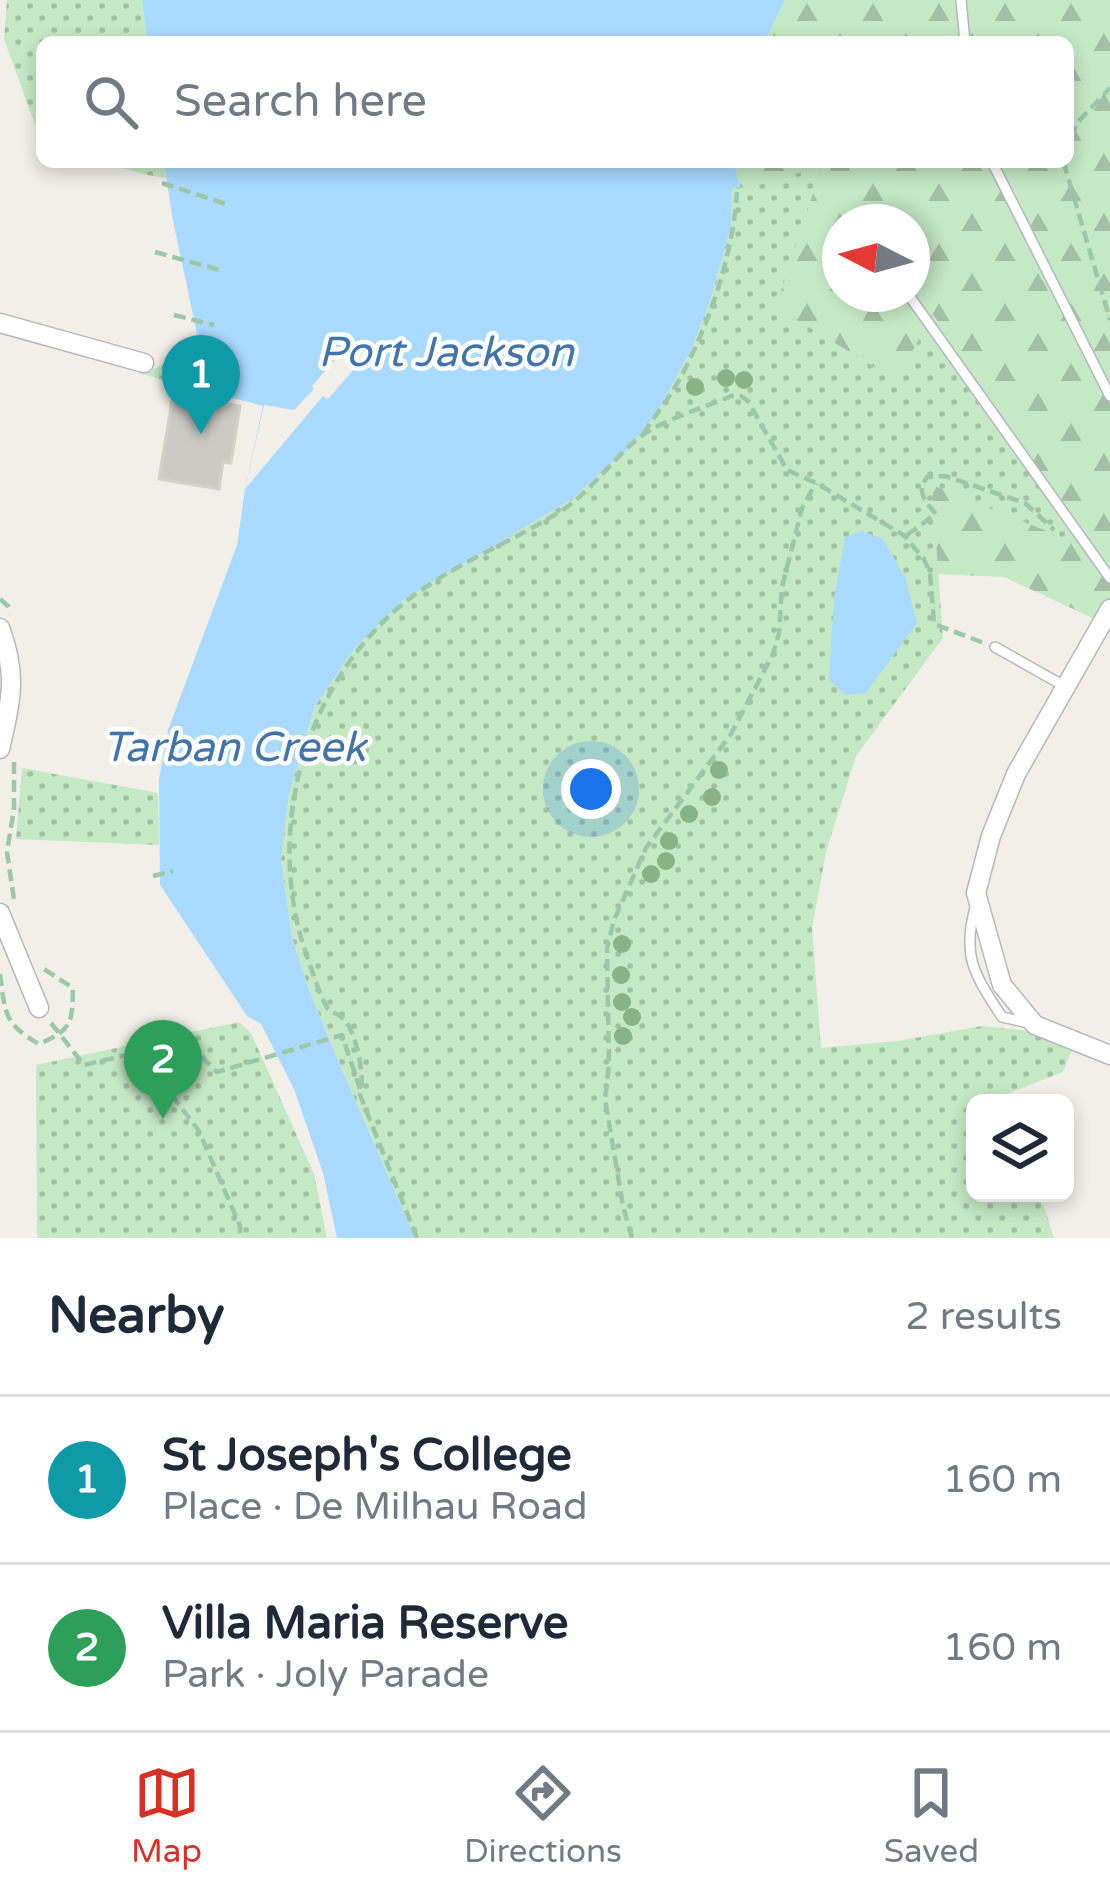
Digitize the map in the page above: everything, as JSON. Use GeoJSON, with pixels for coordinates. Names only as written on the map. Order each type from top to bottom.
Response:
{"type":"FeatureCollection","features":[{"type":"Feature","properties":{"kind":"street"},"geometry":{"type":"LineString","coordinates":[[0,323],[144,363]]}},
{"type":"Feature","properties":{"kind":"street"},"geometry":{"type":"LineString","coordinates":[[1110,609],[1016,775],[991,836],[976,893],[1002,986],[1035,1024],[1110,1055]]}},
{"type":"Feature","properties":{"kind":"street"},"geometry":{"type":"LineString","coordinates":[[7,755],[14,693],[8,628]]}},
{"type":"Feature","properties":{"kind":"street"},"geometry":{"type":"LineString","coordinates":[[8,913],[39,1008]]}},
{"type":"Feature","properties":{"kind":"lane"},"geometry":{"type":"LineString","coordinates":[[961,0],[964,36]]}},
{"type":"Feature","properties":{"kind":"lane"},"geometry":{"type":"LineString","coordinates":[[995,168],[1110,396]]}},
{"type":"Feature","properties":{"kind":"lane"},"geometry":{"type":"LineString","coordinates":[[921,312],[1110,578]]}},
{"type":"Feature","properties":{"kind":"lane"},"geometry":{"type":"LineString","coordinates":[[995,647],[1066,687]]}},
{"type":"Feature","properties":{"kind":"path"},"geometry":{"type":"LineString","coordinates":[[1074,132],[1110,88]]}},
{"type":"Feature","properties":{"kind":"path"},"geometry":{"type":"LineString","coordinates":[[1065,168],[1110,320]]}},
{"type":"Feature","properties":{"kind":"path"},"geometry":{"type":"LineString","coordinates":[[163,183],[226,204]]}},
{"type":"Feature","properties":{"kind":"path"},"geometry":{"type":"LineString","coordinates":[[360,1095],[364,1084],[352,1032],[345,1019],[328,1010],[302,939],[287,862],[294,788],[319,716],[366,640],[404,602],[566,508],[643,434],[683,373],[711,308],[735,230],[737,192]]}},
{"type":"Feature","properties":{"kind":"path"},"geometry":{"type":"LineString","coordinates":[[155,252],[220,270]]}},
{"type":"Feature","properties":{"kind":"path"},"geometry":{"type":"LineString","coordinates":[[174,315],[214,325]]}},
{"type":"Feature","properties":{"kind":"path"},"geometry":{"type":"LineString","coordinates":[[144,363],[177,371],[175,380],[194,384],[196,375],[221,379]]}},
{"type":"Feature","properties":{"kind":"path"},"geometry":{"type":"LineString","coordinates":[[643,434],[731,396],[742,396],[787,470],[905,536],[930,573],[934,624],[995,647]]}},
{"type":"Feature","properties":{"kind":"path"},"geometry":{"type":"LineString","coordinates":[[905,536],[937,514],[921,495],[921,486],[927,477],[945,476],[1025,503],[1057,532]]}},
{"type":"Feature","properties":{"kind":"path"},"geometry":{"type":"LineString","coordinates":[[632,1238],[605,1100],[608,947],[614,920],[646,848],[730,734],[773,653],[782,586],[802,508],[816,483]]}},
{"type":"Feature","properties":{"kind":"path"},"geometry":{"type":"LineString","coordinates":[[0,599],[8,606],[8,628]]}},
{"type":"Feature","properties":{"kind":"path"},"geometry":{"type":"LineString","coordinates":[[7,755],[14,809],[7,852],[8,913]]}},
{"type":"Feature","properties":{"kind":"path"},"geometry":{"type":"LineString","coordinates":[[153,876],[173,871]]}},
{"type":"Feature","properties":{"kind":"path"},"geometry":{"type":"LineString","coordinates":[[0,974],[14,1030],[39,1044],[60,1035],[72,1022],[74,988],[35,963]]}},
{"type":"Feature","properties":{"kind":"path"},"geometry":{"type":"LineString","coordinates":[[39,1008],[84,1065],[186,1041],[217,1072],[342,1035],[360,1095],[417,1238]]}},
{"type":"Feature","properties":{"kind":"path"},"geometry":{"type":"LineString","coordinates":[[139,1052],[199,1131],[240,1226],[240,1238]]}},
{"type":"Feature","properties":{"kind":"green space"},"geometry":{"type":"Polygon","coordinates":[[[7,0],[142,0],[146,36],[36,36],[36,127],[4,39],[7,0]]]}},
{"type":"Feature","properties":{"kind":"green space"},"geometry":{"type":"Polygon","coordinates":[[[785,0],[1110,0],[1110,626],[1004,577],[826,569],[735,168],[1074,168],[1074,36],[768,36],[785,0]]]}},
{"type":"Feature","properties":{"kind":"green space"},"geometry":{"type":"Polygon","coordinates":[[[123,168],[165,168],[166,178],[123,168]]]}},
{"type":"Feature","properties":{"kind":"green space"},"geometry":{"type":"Polygon","coordinates":[[[821,168],[776,307],[896,380],[933,314],[1074,542],[932,485],[943,638],[856,756],[826,852],[812,928],[821,1048],[982,1026],[1030,1031],[1072,1050],[1063,1072],[1006,1094],[966,1094],[966,1202],[1041,1202],[1054,1238],[415,1238],[337,1058],[292,938],[281,859],[289,794],[315,706],[354,649],[403,600],[572,499],[629,448],[653,419],[691,351],[711,298],[731,227],[732,187],[749,188],[821,168]]]}},
{"type":"Feature","properties":{"kind":"green space"},"geometry":{"type":"Polygon","coordinates":[[[171,353],[179,354],[184,364],[214,368],[208,392],[138,373],[158,367],[171,353]]]}},
{"type":"Feature","properties":{"kind":"green space"},"geometry":{"type":"Polygon","coordinates":[[[22,768],[158,793],[159,845],[16,839],[22,768]]]}},
{"type":"Feature","properties":{"kind":"green space"},"geometry":{"type":"Polygon","coordinates":[[[239,1022],[251,1033],[314,1174],[327,1238],[37,1238],[36,1065],[239,1022]]]}},
{"type":"Feature","properties":{"kind":"water"},"geometry":{"type":"Polygon","coordinates":[[[142,0],[785,0],[768,36],[146,36],[142,0]]]}},
{"type":"Feature","properties":{"kind":"water","name":"Port Jackson"},"geometry":{"type":"Polygon","coordinates":[[[165,168],[735,168],[740,187],[732,188],[731,227],[711,298],[691,351],[653,419],[629,448],[572,499],[403,600],[354,649],[315,706],[289,794],[281,859],[292,938],[337,1058],[415,1238],[337,1238],[323,1173],[294,1089],[261,1024],[247,1016],[160,885],[159,779],[168,730],[237,545],[263,406],[219,394],[217,372],[204,367],[165,168]]]}},
{"type":"Feature","properties":{"kind":"water"},"geometry":{"type":"Polygon","coordinates":[[[862,531],[883,539],[905,577],[917,623],[866,693],[845,695],[829,680],[834,598],[845,537],[862,531]]]}},
{"type":"Feature","properties":{"kind":"pier"},"geometry":{"type":"Polygon","coordinates":[[[353,339],[368,353],[328,399],[323,396],[245,489],[264,405],[294,410],[353,339]]]}},
{"type":"Feature","properties":{"kind":"building"},"geometry":{"type":"Polygon","coordinates":[[[173,395],[240,406],[231,463],[223,462],[219,489],[159,479],[173,395]]]}},
{"type":"Feature","properties":{"kind":"place","name":"St Joseph's College"},"geometry":{"type":"Point","coordinates":[201,434]}},
{"type":"Feature","properties":{"kind":"place","name":"Villa Maria Reserve"},"geometry":{"type":"Point","coordinates":[163,1119]}},
{"type":"Feature","properties":{"kind":"water label","name":"Tarban Creek"},"geometry":{"type":"Point","coordinates":[234,747]}}]}
